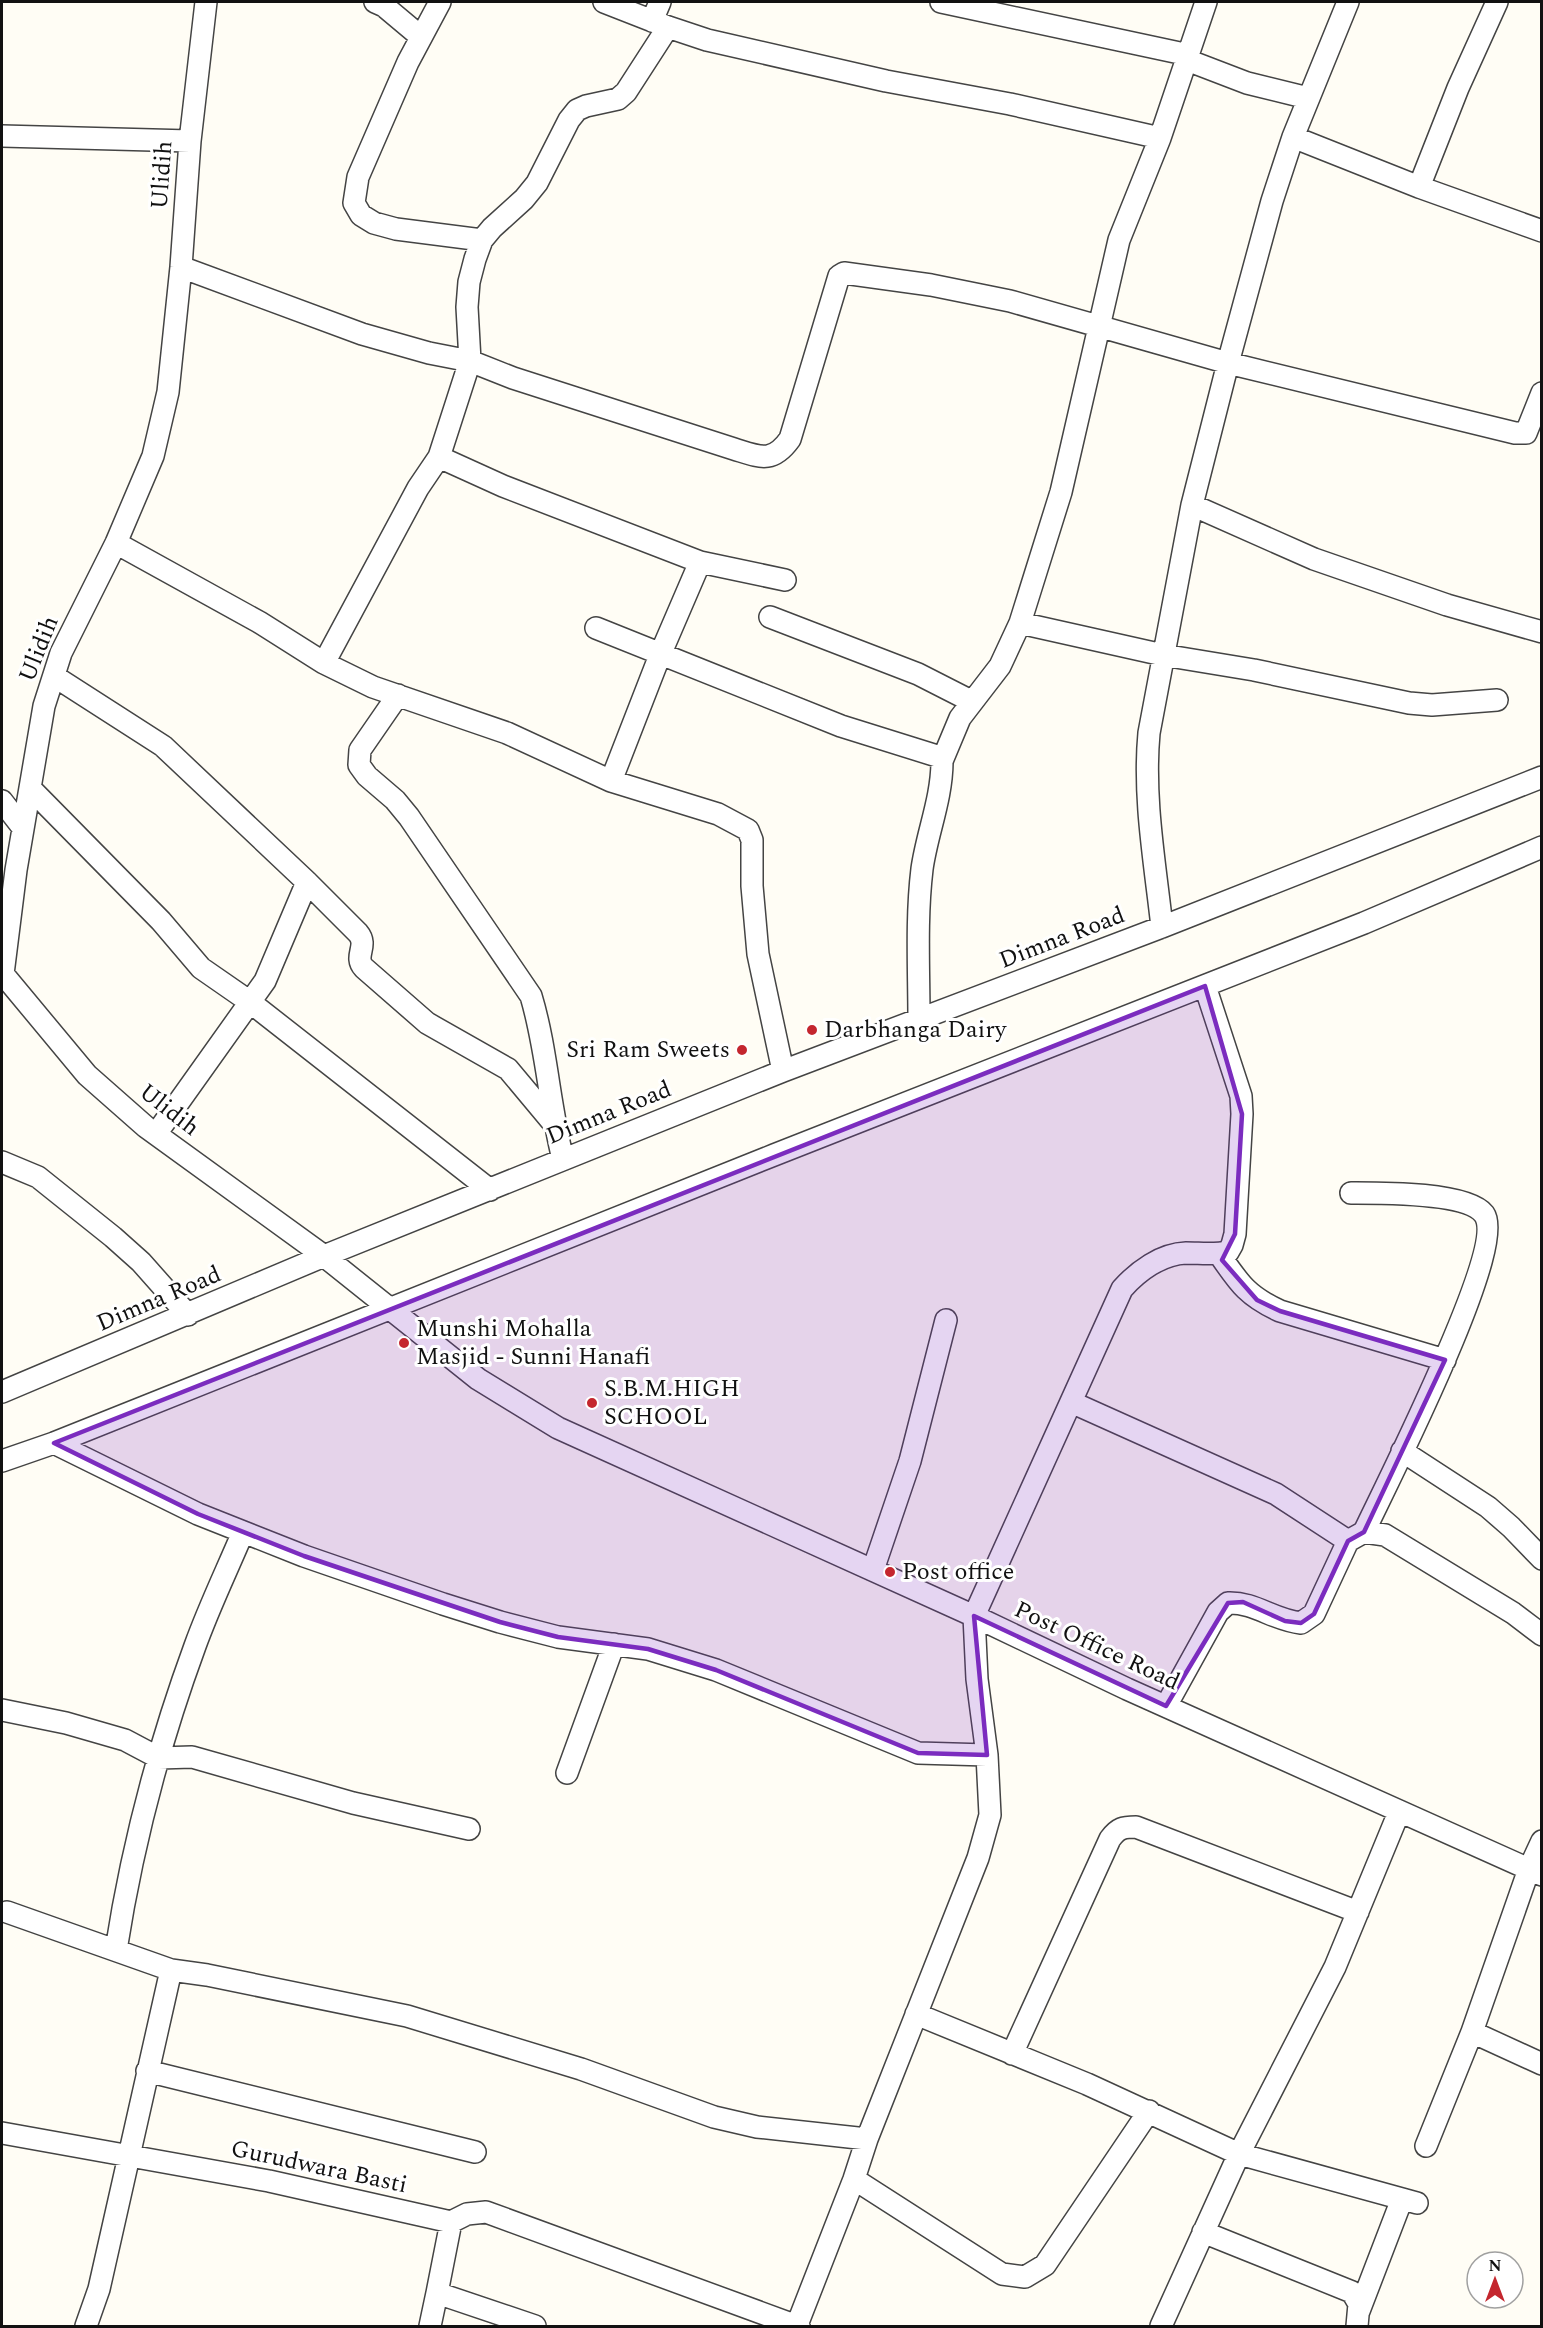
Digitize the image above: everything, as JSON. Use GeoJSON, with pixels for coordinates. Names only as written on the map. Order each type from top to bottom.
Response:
{"type":"FeatureCollection","features":[{"type":"Feature","properties":{"kind":"street","name":"Ulidih"},"geometry":{"type":"LineString","coordinates":[[206,2],[190,141],[181,267],[168,392],[155,445],[116,543],[61,653],[44,706],[23,828],[2,974],[87,1076],[156,1134],[324,1256],[389,1309]]}},
{"type":"Feature","properties":{"kind":"street"},"geometry":{"type":"LineString","coordinates":[[375,2],[384,6],[421,37]]}},
{"type":"Feature","properties":{"kind":"street"},"geometry":{"type":"LineString","coordinates":[[440,2],[408,62],[358,177],[354,203],[360,215],[374,223],[396,229],[482,240]]}},
{"type":"Feature","properties":{"kind":"street"},"geometry":{"type":"LineString","coordinates":[[604,2],[707,40],[886,81],[1010,104],[1160,138]]}},
{"type":"Feature","properties":{"kind":"street"},"geometry":{"type":"LineString","coordinates":[[324,663],[418,488],[440,457],[470,361],[467,307],[471,275],[482,240],[537,183],[569,120],[577,110],[618,99],[627,92],[660,24],[660,2]]}},
{"type":"Feature","properties":{"kind":"street"},"geometry":{"type":"LineString","coordinates":[[941,2],[1188,58],[1247,83],[1308,98]]}},
{"type":"Feature","properties":{"kind":"street"},"geometry":{"type":"LineString","coordinates":[[919,1020],[920,893],[923,866],[936,817],[942,762],[960,718],[1000,666],[1020,622],[1061,492],[1119,240],[1160,138],[1206,2]]}},
{"type":"Feature","properties":{"kind":"street"},"geometry":{"type":"LineString","coordinates":[[1162,927],[1148,803],[1149,733],[1192,505],[1272,201],[1293,136],[1348,2]]}},
{"type":"Feature","properties":{"kind":"street"},"geometry":{"type":"LineString","coordinates":[[1419,187],[1458,88],[1497,2]]}},
{"type":"Feature","properties":{"kind":"street"},"geometry":{"type":"LineString","coordinates":[[2,136],[190,141]]}},
{"type":"Feature","properties":{"kind":"street"},"geometry":{"type":"LineString","coordinates":[[1293,136],[1419,187],[1542,231]]}},
{"type":"Feature","properties":{"kind":"street"},"geometry":{"type":"LineString","coordinates":[[181,267],[362,334],[429,353],[470,361],[535,386],[734,449],[767,457],[781,453],[790,440],[836,285],[839,276],[844,273],[931,285],[987,296],[1228,363],[1406,405],[1534,439],[1542,393]]}},
{"type":"Feature","properties":{"kind":"street"},"geometry":{"type":"LineString","coordinates":[[440,457],[503,486],[700,562],[785,580]]}},
{"type":"Feature","properties":{"kind":"street"},"geometry":{"type":"LineString","coordinates":[[1192,505],[1324,563],[1447,604],[1542,632]]}},
{"type":"Feature","properties":{"kind":"street"},"geometry":{"type":"LineString","coordinates":[[116,543],[259,622],[324,663],[373,687],[507,734],[611,781],[718,814],[748,830],[752,840],[752,886],[758,954],[783,1071]]}},
{"type":"Feature","properties":{"kind":"street"},"geometry":{"type":"LineString","coordinates":[[611,781],[660,655],[700,562]]}},
{"type":"Feature","properties":{"kind":"street"},"geometry":{"type":"LineString","coordinates":[[771,616],[918,674],[971,701]]}},
{"type":"Feature","properties":{"kind":"street"},"geometry":{"type":"LineString","coordinates":[[1020,622],[1163,655],[1254,670],[1409,703],[1432,705],[1497,700]]}},
{"type":"Feature","properties":{"kind":"street"},"geometry":{"type":"LineString","coordinates":[[596,628],[841,726],[937,756],[942,762]]}},
{"type":"Feature","properties":{"kind":"street"},"geometry":{"type":"LineString","coordinates":[[54,676],[163,746],[307,882],[363,939],[363,946],[358,956],[364,968],[427,1023],[508,1069],[554,1124]]}},
{"type":"Feature","properties":{"kind":"street"},"geometry":{"type":"LineString","coordinates":[[398,695],[360,750],[359,765],[367,776],[395,800],[409,817],[531,996],[538,1019],[554,1124],[563,1159]]}},
{"type":"Feature","properties":{"kind":"street","name":"Dimna Road"},"geometry":{"type":"LineString","coordinates":[[2,1392],[324,1256],[783,1071],[1162,927],[1542,777]]}},
{"type":"Feature","properties":{"kind":"street"},"geometry":{"type":"LineString","coordinates":[[30,788],[161,921],[201,968],[250,1002],[490,1190]]}},
{"type":"Feature","properties":{"kind":"street"},"geometry":{"type":"LineString","coordinates":[[2,801],[23,828]]}},
{"type":"Feature","properties":{"kind":"street"},"geometry":{"type":"LineString","coordinates":[[2,1461],[54,1443],[1364,923],[1542,847]]}},
{"type":"Feature","properties":{"kind":"street"},"geometry":{"type":"LineString","coordinates":[[156,1134],[264,981],[307,882]]}},
{"type":"Feature","properties":{"kind":"street"},"geometry":{"type":"LineString","coordinates":[[430,2326],[451,2222],[467,2214],[486,2212],[798,2326],[854,2180],[867,2139],[978,1858],[990,1815],[987,1755],[977,1679],[974,1616],[1122,1289],[1135,1274],[1174,1255],[1219,1254],[1228,1252],[1232,1245],[1235,1234],[1242,1114],[1240,1096],[1205,986]]}},
{"type":"Feature","properties":{"kind":"street"},"geometry":{"type":"LineString","coordinates":[[2,1162],[38,1177],[113,1238],[141,1262],[188,1315]]}},
{"type":"Feature","properties":{"kind":"street"},"geometry":{"type":"LineString","coordinates":[[1166,1706],[1218,1612],[1227,1603],[1243,1602],[1285,1621],[1301,1623],[1314,1614],[1402,1451],[1455,1337],[1480,1269],[1487,1242],[1488,1227],[1485,1215],[1472,1206],[1448,1199],[1394,1192],[1351,1193]]}},
{"type":"Feature","properties":{"kind":"street"},"geometry":{"type":"LineString","coordinates":[[1219,1254],[1240,1285],[1257,1300],[1280,1311],[1444,1360]]}},
{"type":"Feature","properties":{"kind":"street","name":"Post Office Road"},"geometry":{"type":"LineString","coordinates":[[389,1309],[478,1379],[558,1428],[1535,1872]]}},
{"type":"Feature","properties":{"kind":"street"},"geometry":{"type":"LineString","coordinates":[[873,1570],[909,1461],[946,1320]]}},
{"type":"Feature","properties":{"kind":"street"},"geometry":{"type":"LineString","coordinates":[[1071,1401],[1276,1494],[1356,1537],[1385,1535],[1513,1613],[1542,1635]]}},
{"type":"Feature","properties":{"kind":"street"},"geometry":{"type":"LineString","coordinates":[[54,1443],[198,1514],[315,1560],[500,1622],[558,1637],[648,1649],[716,1670],[918,1753],[987,1755]]}},
{"type":"Feature","properties":{"kind":"street"},"geometry":{"type":"LineString","coordinates":[[1402,1451],[1488,1507],[1542,1559]]}},
{"type":"Feature","properties":{"kind":"street"},"geometry":{"type":"LineString","coordinates":[[116,1950],[126,1890],[159,1758],[195,1645],[243,1532]]}},
{"type":"Feature","properties":{"kind":"street"},"geometry":{"type":"LineString","coordinates":[[567,1773],[614,1644]]}},
{"type":"Feature","properties":{"kind":"street"},"geometry":{"type":"LineString","coordinates":[[2,1710],[66,1722],[125,1740],[159,1758],[192,1757],[353,1803],[469,1829]]}},
{"type":"Feature","properties":{"kind":"street"},"geometry":{"type":"LineString","coordinates":[[1161,2326],[1239,2154],[1335,1967],[1399,1812]]}},
{"type":"Feature","properties":{"kind":"street"},"geometry":{"type":"LineString","coordinates":[[1012,2054],[1110,1839],[1117,1830],[1123,1827],[1137,1827],[1358,1912]]}},
{"type":"Feature","properties":{"kind":"street"},"geometry":{"type":"LineString","coordinates":[[1426,2146],[1535,1872],[1542,1840]]}},
{"type":"Feature","properties":{"kind":"street"},"geometry":{"type":"LineString","coordinates":[[7,1912],[171,1970],[407,2016],[581,2069],[714,2117],[757,2127],[867,2139]]}},
{"type":"Feature","properties":{"kind":"street"},"geometry":{"type":"LineString","coordinates":[[86,2326],[99,2289],[127,2156],[171,1970]]}},
{"type":"Feature","properties":{"kind":"street"},"geometry":{"type":"LineString","coordinates":[[916,2014],[1149,2111],[1239,2154],[1409,2201],[1358,2319]]}},
{"type":"Feature","properties":{"kind":"street"},"geometry":{"type":"LineString","coordinates":[[1472,2032],[1542,2064]]}},
{"type":"Feature","properties":{"kind":"street"},"geometry":{"type":"LineString","coordinates":[[147,2071],[475,2152]]}},
{"type":"Feature","properties":{"kind":"street"},"geometry":{"type":"LineString","coordinates":[[854,2180],[1002,2274],[1025,2277],[1046,2265],[1149,2111]]}},
{"type":"Feature","properties":{"kind":"street","name":"Gurudwara Basti"},"geometry":{"type":"LineString","coordinates":[[2,2133],[268,2181],[451,2222]]}},
{"type":"Feature","properties":{"kind":"street"},"geometry":{"type":"LineString","coordinates":[[1203,2232],[1352,2292],[1359,2304],[1358,2319]]}},
{"type":"Feature","properties":{"kind":"street"},"geometry":{"type":"LineString","coordinates":[[437,2293],[535,2326]]}},
{"type":"Feature","properties":{"kind":"highlighted area"},"geometry":{"type":"Polygon","coordinates":[[[1205,986],[1242,1114],[1235,1234],[1222,1260],[1257,1300],[1280,1311],[1445,1360],[1364,1532],[1348,1541],[1314,1614],[1301,1623],[1285,1621],[1243,1602],[1228,1603],[1166,1706],[974,1616],[987,1755],[918,1753],[716,1670],[648,1649],[558,1637],[500,1622],[304,1556],[198,1514],[54,1443],[1205,986]]]}},
{"type":"Feature","properties":{"kind":"place","name":"Darbhanga Dairy"},"geometry":{"type":"Point","coordinates":[812,1030]}},
{"type":"Feature","properties":{"kind":"place","name":"Sri Ram Sweets"},"geometry":{"type":"Point","coordinates":[742,1050]}},
{"type":"Feature","properties":{"kind":"place","name":"Munshi Mohalla Masjid - Sunni Hanafi"},"geometry":{"type":"Point","coordinates":[404,1343]}},
{"type":"Feature","properties":{"kind":"place","name":"S.B.M.HIGH SCHOOL"},"geometry":{"type":"Point","coordinates":[592,1403]}},
{"type":"Feature","properties":{"kind":"place","name":"Post office"},"geometry":{"type":"Point","coordinates":[890,1572]}}]}
